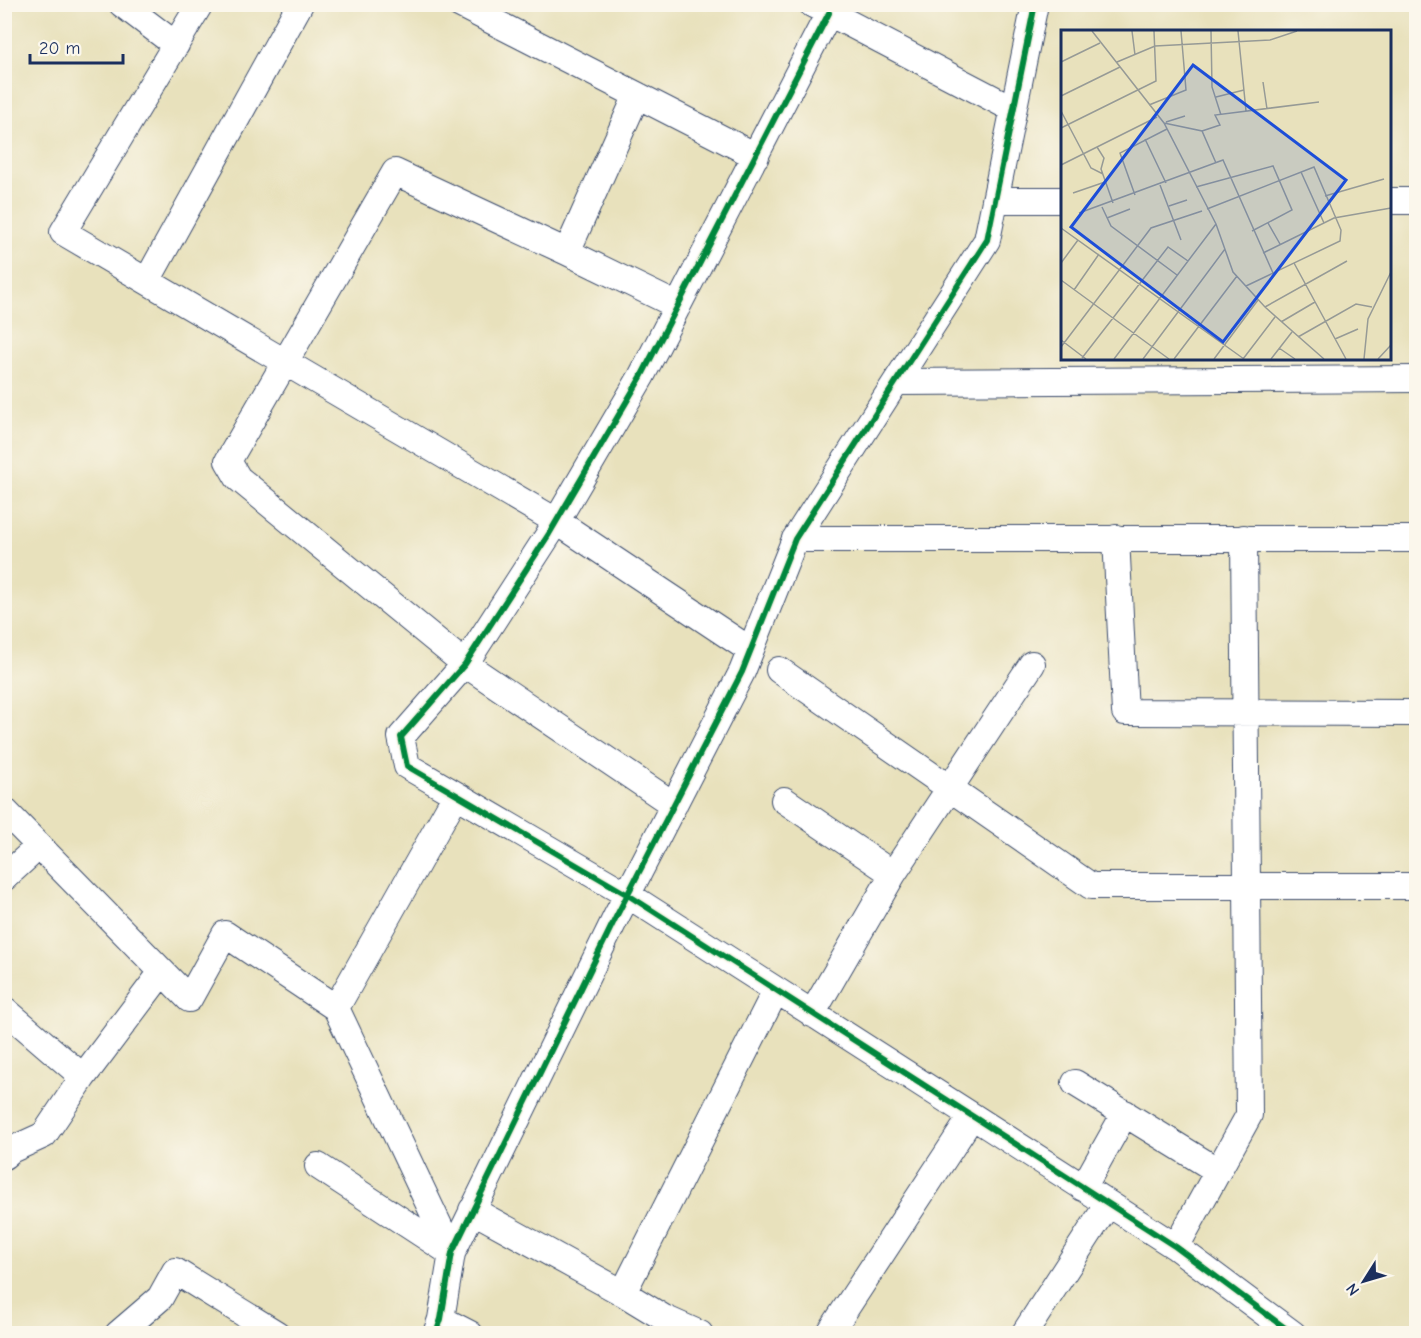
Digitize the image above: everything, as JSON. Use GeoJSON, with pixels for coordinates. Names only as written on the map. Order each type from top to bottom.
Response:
{"type":"FeatureCollection","features":[{"type":"Feature","properties":{"kind":"street"},"geometry":{"type":"LineString","coordinates":[[122,4],[176,45]]}},
{"type":"Feature","properties":{"kind":"street"},"geometry":{"type":"LineString","coordinates":[[200,4],[63,232],[556,521],[750,650]]}},
{"type":"Feature","properties":{"kind":"street"},"geometry":{"type":"LineString","coordinates":[[147,281],[300,4]]}},
{"type":"Feature","properties":{"kind":"street"},"geometry":{"type":"LineString","coordinates":[[459,4],[756,156]]}},
{"type":"Feature","properties":{"kind":"street"},"geometry":{"type":"LineString","coordinates":[[470,1334],[438,1326],[452,1253],[628,895],[742,672],[795,539],[987,240],[1035,4]]}},
{"type":"Feature","properties":{"kind":"street"},"geometry":{"type":"LineString","coordinates":[[1013,109],[821,9],[756,156],[641,377],[556,521],[465,664],[401,737],[407,766],[628,895],[1176,1247],[1293,1334]]}},
{"type":"Feature","properties":{"kind":"street"},"geometry":{"type":"LineString","coordinates":[[567,252],[636,95]]}},
{"type":"Feature","properties":{"kind":"street"},"geometry":{"type":"LineString","coordinates":[[674,805],[465,664],[238,478],[228,461],[395,172],[678,306]]}},
{"type":"Feature","properties":{"kind":"street"},"geometry":{"type":"LineString","coordinates":[[995,200],[1061,200]]}},
{"type":"Feature","properties":{"kind":"street"},"geometry":{"type":"LineString","coordinates":[[1391,201],[1416,201]]}},
{"type":"Feature","properties":{"kind":"street"},"geometry":{"type":"LineString","coordinates":[[897,382],[1416,379]]}},
{"type":"Feature","properties":{"kind":"street"},"geometry":{"type":"LineString","coordinates":[[1116,538],[1125,712],[1416,713]]}},
{"type":"Feature","properties":{"kind":"street"},"geometry":{"type":"LineString","coordinates":[[1176,1247],[1249,1115],[1244,538]]}},
{"type":"Feature","properties":{"kind":"street"},"geometry":{"type":"LineString","coordinates":[[795,539],[1416,539]]}},
{"type":"Feature","properties":{"kind":"street"},"geometry":{"type":"LineString","coordinates":[[812,1014],[893,874],[1032,664]]}},
{"type":"Feature","properties":{"kind":"street"},"geometry":{"type":"LineString","coordinates":[[779,670],[1091,886],[1416,886]]}},
{"type":"Feature","properties":{"kind":"street"},"geometry":{"type":"LineString","coordinates":[[336,1008],[456,795]]}},
{"type":"Feature","properties":{"kind":"street"},"geometry":{"type":"LineString","coordinates":[[784,800],[893,874]]}},
{"type":"Feature","properties":{"kind":"street"},"geometry":{"type":"LineString","coordinates":[[4,810],[189,999],[225,934],[336,1008],[452,1253]]}},
{"type":"Feature","properties":{"kind":"street"},"geometry":{"type":"LineString","coordinates":[[4,878],[39,846]]}},
{"type":"Feature","properties":{"kind":"street"},"geometry":{"type":"LineString","coordinates":[[4,1156],[11,1150],[44,1135],[83,1077],[162,972]]}},
{"type":"Feature","properties":{"kind":"street"},"geometry":{"type":"LineString","coordinates":[[622,1293],[776,990]]}},
{"type":"Feature","properties":{"kind":"street"},"geometry":{"type":"LineString","coordinates":[[4,1009],[83,1077]]}},
{"type":"Feature","properties":{"kind":"street"},"geometry":{"type":"LineString","coordinates":[[1075,1083],[1218,1171]]}},
{"type":"Feature","properties":{"kind":"street"},"geometry":{"type":"LineString","coordinates":[[1083,1188],[1125,1113]]}},
{"type":"Feature","properties":{"kind":"street"},"geometry":{"type":"LineString","coordinates":[[829,1334],[972,1116]]}},
{"type":"Feature","properties":{"kind":"street"},"geometry":{"type":"LineString","coordinates":[[318,1166],[452,1253]]}},
{"type":"Feature","properties":{"kind":"street"},"geometry":{"type":"LineString","coordinates":[[1024,1333],[1108,1204]]}},
{"type":"Feature","properties":{"kind":"street"},"geometry":{"type":"LineString","coordinates":[[472,1210],[664,1318],[700,1334]]}},
{"type":"Feature","properties":{"kind":"street"},"geometry":{"type":"LineString","coordinates":[[118,1334],[160,1298],[175,1271],[277,1334]]}},
{"type":"Feature","properties":{"kind":"cycle path"},"geometry":{"type":"LineString","coordinates":[[436,1334],[441,1319],[452,1253],[616,917],[742,672],[795,539],[987,240],[1035,4]]}},
{"type":"Feature","properties":{"kind":"cycle path"},"geometry":{"type":"LineString","coordinates":[[829,13],[641,377],[549,534],[465,664],[401,737],[407,766],[628,895],[1176,1247],[1293,1334]]}}]}
